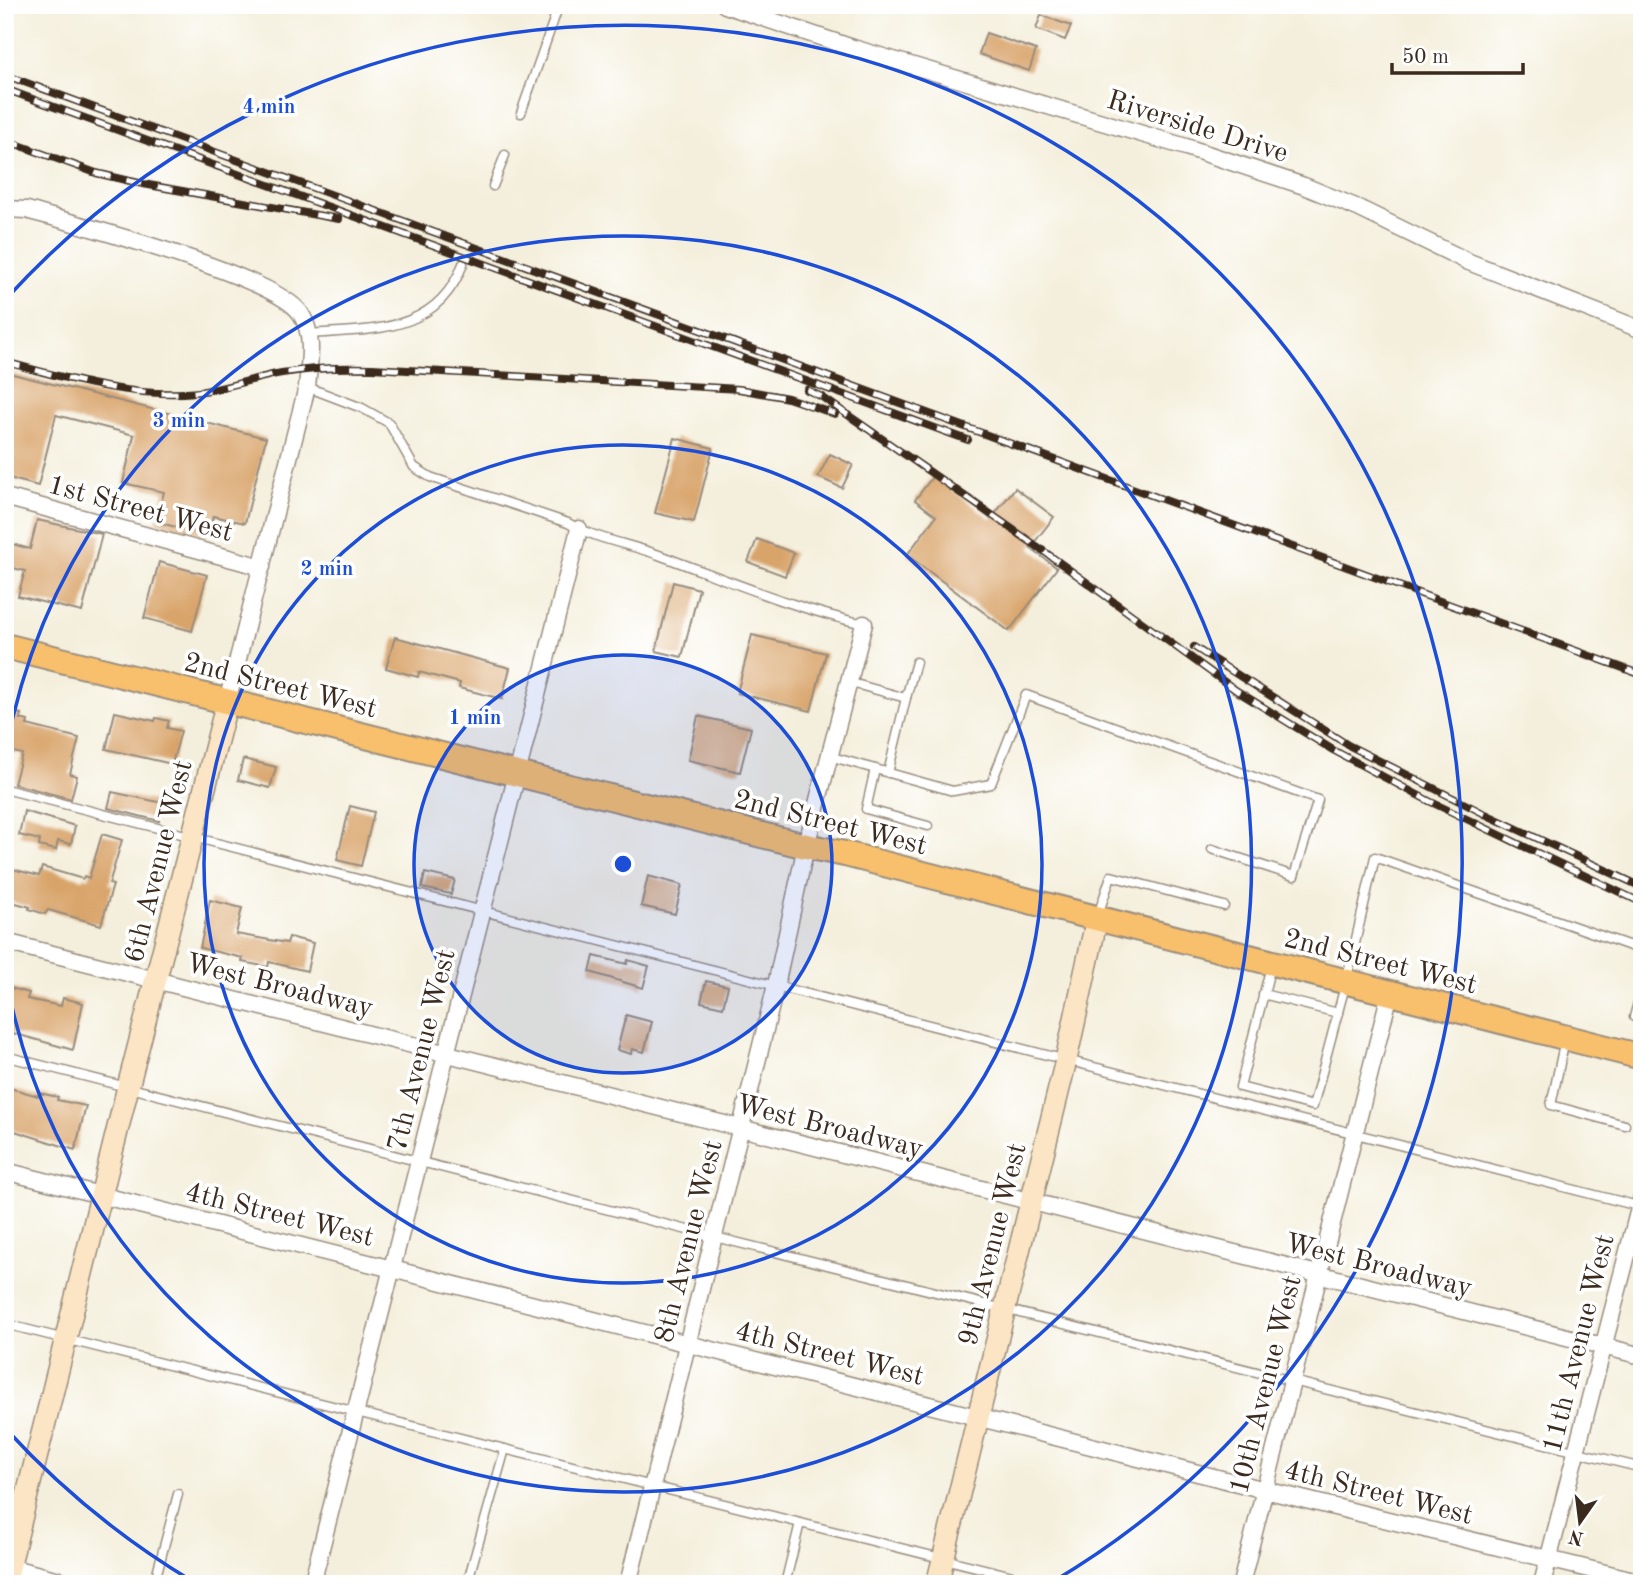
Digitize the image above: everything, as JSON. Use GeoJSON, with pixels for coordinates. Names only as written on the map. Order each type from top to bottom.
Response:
{"type":"FeatureCollection","features":[{"type":"Feature","properties":{"kind":"main road","name":"2nd Street West"},"geometry":{"type":"LineString","coordinates":[[5,646],[845,854],[1642,1057]]}},
{"type":"Feature","properties":{"kind":"street","name":"Riverside Drive"},"geometry":{"type":"LineString","coordinates":[[725,5],[841,44],[1186,147],[1304,186],[1358,208],[1469,262],[1642,330]]}},
{"type":"Feature","properties":{"kind":"street"},"geometry":{"type":"LineString","coordinates":[[5,209],[27,210],[152,245],[246,281],[278,296],[300,312],[310,334]]}},
{"type":"Feature","properties":{"kind":"street","name":"6th Avenue West"},"geometry":{"type":"LineString","coordinates":[[7,1573],[307,387],[310,334]]}},
{"type":"Feature","properties":{"kind":"street","name":"1st Street West"},"geometry":{"type":"LineString","coordinates":[[5,498],[262,567]]}},
{"type":"Feature","properties":{"kind":"street","name":"7th Avenue West"},"geometry":{"type":"LineString","coordinates":[[312,1584],[579,529]]}},
{"type":"Feature","properties":{"kind":"street","name":"8th Avenue West"},"geometry":{"type":"LineString","coordinates":[[628,1584],[690,1343],[776,985],[806,846],[864,624]]}},
{"type":"Feature","properties":{"kind":"street","name":"9th Avenue West"},"geometry":{"type":"LineString","coordinates":[[937,1584],[1066,1060],[1097,918]]}},
{"type":"Feature","properties":{"kind":"street","name":"West Broadway"},"geometry":{"type":"LineString","coordinates":[[5,942],[1642,1356]]}},
{"type":"Feature","properties":{"kind":"street","name":"10th Avenue West"},"geometry":{"type":"LineString","coordinates":[[1241,1584],[1390,993]]}},
{"type":"Feature","properties":{"kind":"street","name":"4th Street West"},"geometry":{"type":"LineString","coordinates":[[5,1171],[1265,1490],[1642,1582]]}},
{"type":"Feature","properties":{"kind":"street","name":"11th Avenue West"},"geometry":{"type":"LineString","coordinates":[[1542,1584],[1641,1204]]}},
{"type":"Feature","properties":{"kind":"street"},"geometry":{"type":"LineString","coordinates":[[7,1573],[74,1584]]}},
{"type":"Feature","properties":{"kind":"lane"},"geometry":{"type":"LineString","coordinates":[[521,113],[559,5]]}},
{"type":"Feature","properties":{"kind":"lane"},"geometry":{"type":"LineString","coordinates":[[493,186],[505,155]]}},
{"type":"Feature","properties":{"kind":"lane"},"geometry":{"type":"LineString","coordinates":[[310,334],[388,328],[408,322],[425,313],[445,296],[457,279],[463,264]]}},
{"type":"Feature","properties":{"kind":"lane"},"geometry":{"type":"LineString","coordinates":[[307,387],[362,408],[390,423],[414,467],[430,477],[568,523],[798,607],[864,624]]}},
{"type":"Feature","properties":{"kind":"lane"},"geometry":{"type":"LineString","coordinates":[[888,773],[916,662]]}},
{"type":"Feature","properties":{"kind":"lane"},"geometry":{"type":"LineString","coordinates":[[848,682],[906,698]]}},
{"type":"Feature","properties":{"kind":"lane"},"geometry":{"type":"LineString","coordinates":[[829,756],[953,791],[992,784],[1026,695],[1318,800],[1294,876],[1212,849]]}},
{"type":"Feature","properties":{"kind":"lane"},"geometry":{"type":"LineString","coordinates":[[875,769],[866,809],[928,825]]}},
{"type":"Feature","properties":{"kind":"lane"},"geometry":{"type":"LineString","coordinates":[[5,789],[1355,1134],[1641,1204]]}},
{"type":"Feature","properties":{"kind":"lane"},"geometry":{"type":"LineString","coordinates":[[1272,963],[1240,1087],[1313,1106],[1375,857],[1642,950]]}},
{"type":"Feature","properties":{"kind":"lane"},"geometry":{"type":"LineString","coordinates":[[1097,918],[1111,876],[1224,906]]}},
{"type":"Feature","properties":{"kind":"lane"},"geometry":{"type":"LineString","coordinates":[[1634,1017],[1642,988]]}},
{"type":"Feature","properties":{"kind":"lane"},"geometry":{"type":"LineString","coordinates":[[1264,994],[1338,1013]]}},
{"type":"Feature","properties":{"kind":"lane"},"geometry":{"type":"LineString","coordinates":[[1566,1038],[1551,1105],[1625,1125]]}},
{"type":"Feature","properties":{"kind":"lane"},"geometry":{"type":"LineString","coordinates":[[5,1056],[715,1237],[1642,1468]]}},
{"type":"Feature","properties":{"kind":"lane"},"geometry":{"type":"LineString","coordinates":[[5,1324],[1044,1584]]}},
{"type":"Feature","properties":{"kind":"lane"},"geometry":{"type":"LineString","coordinates":[[467,1584],[505,1449]]}},
{"type":"Feature","properties":{"kind":"lane"},"geometry":{"type":"LineString","coordinates":[[154,1584],[178,1494]]}},
{"type":"Feature","properties":{"kind":"lane"},"geometry":{"type":"LineString","coordinates":[[785,1584],[800,1523]]}},
{"type":"Feature","properties":{"kind":"building"},"geometry":{"type":"Polygon","coordinates":[[[1041,15],[1071,26],[1065,40],[1036,29],[1041,15]]]}},
{"type":"Feature","properties":{"kind":"building"},"geometry":{"type":"Polygon","coordinates":[[[986,33],[1036,50],[1029,71],[979,54],[986,33]]]}},
{"type":"Feature","properties":{"kind":"building"},"geometry":{"type":"Polygon","coordinates":[[[5,372],[266,438],[245,523],[213,516],[208,535],[156,522],[164,492],[123,483],[134,435],[56,415],[38,486],[5,477],[5,372]]]}},
{"type":"Feature","properties":{"kind":"building"},"geometry":{"type":"Polygon","coordinates":[[[675,438],[713,448],[694,522],[655,513],[675,438]]]}},
{"type":"Feature","properties":{"kind":"building"},"geometry":{"type":"Polygon","coordinates":[[[830,454],[853,465],[842,488],[818,477],[830,454]]]}},
{"type":"Feature","properties":{"kind":"building"},"geometry":{"type":"Polygon","coordinates":[[[933,476],[991,519],[1015,488],[1054,517],[1030,548],[1057,568],[1009,631],[907,555],[936,516],[915,500],[933,476]]]}},
{"type":"Feature","properties":{"kind":"building"},"geometry":{"type":"Polygon","coordinates":[[[37,520],[102,534],[82,612],[18,596],[25,571],[5,566],[5,542],[30,549],[37,520]]]}},
{"type":"Feature","properties":{"kind":"building"},"geometry":{"type":"Polygon","coordinates":[[[757,539],[794,553],[785,576],[748,562],[757,539]]]}},
{"type":"Feature","properties":{"kind":"building"},"geometry":{"type":"Polygon","coordinates":[[[159,562],[207,575],[192,631],[144,618],[159,562]]]}},
{"type":"Feature","properties":{"kind":"building"},"geometry":{"type":"Polygon","coordinates":[[[673,582],[699,589],[682,657],[656,651],[673,582]]]}},
{"type":"Feature","properties":{"kind":"building"},"geometry":{"type":"Polygon","coordinates":[[[752,635],[826,653],[811,711],[737,693],[752,635]]]}},
{"type":"Feature","properties":{"kind":"building"},"geometry":{"type":"Polygon","coordinates":[[[395,637],[510,668],[502,699],[459,688],[460,683],[419,672],[418,677],[386,668],[395,637]]]}},
{"type":"Feature","properties":{"kind":"building"},"geometry":{"type":"Polygon","coordinates":[[[5,710],[21,714],[20,719],[28,721],[27,725],[79,738],[70,774],[77,776],[71,799],[14,784],[22,754],[5,750],[5,710]]]}},
{"type":"Feature","properties":{"kind":"building"},"geometry":{"type":"Polygon","coordinates":[[[115,712],[155,721],[156,718],[169,721],[167,728],[181,731],[172,764],[106,749],[115,712]]]}},
{"type":"Feature","properties":{"kind":"building"},"geometry":{"type":"Polygon","coordinates":[[[698,716],[751,728],[740,772],[688,760],[698,716]]]}},
{"type":"Feature","properties":{"kind":"building"},"geometry":{"type":"Polygon","coordinates":[[[243,759],[276,767],[270,788],[238,780],[243,759]]]}},
{"type":"Feature","properties":{"kind":"building"},"geometry":{"type":"Polygon","coordinates":[[[112,792],[163,803],[159,821],[108,808],[112,792]]]}},
{"type":"Feature","properties":{"kind":"building"},"geometry":{"type":"Polygon","coordinates":[[[350,806],[374,812],[361,866],[337,860],[350,806]]]}},
{"type":"Feature","properties":{"kind":"building"},"geometry":{"type":"Polygon","coordinates":[[[24,811],[75,826],[71,844],[58,841],[56,850],[39,846],[40,840],[19,835],[24,811]]]}},
{"type":"Feature","properties":{"kind":"building"},"geometry":{"type":"Polygon","coordinates":[[[102,834],[122,840],[101,925],[48,910],[45,914],[5,900],[5,867],[39,876],[42,867],[83,879],[84,876],[89,878],[102,834]]]}},
{"type":"Feature","properties":{"kind":"building"},"geometry":{"type":"Polygon","coordinates":[[[425,873],[455,880],[451,894],[422,888],[425,873]]]}},
{"type":"Feature","properties":{"kind":"building"},"geometry":{"type":"Polygon","coordinates":[[[648,876],[682,885],[675,914],[641,906],[648,876]]]}},
{"type":"Feature","properties":{"kind":"building"},"geometry":{"type":"Polygon","coordinates":[[[210,900],[242,908],[236,934],[287,943],[289,937],[313,943],[307,971],[269,962],[268,967],[242,962],[243,958],[200,948],[210,900]]]}},
{"type":"Feature","properties":{"kind":"building"},"geometry":{"type":"Polygon","coordinates":[[[594,956],[627,964],[628,960],[649,966],[643,988],[590,972],[594,956]]]}},
{"type":"Feature","properties":{"kind":"building"},"geometry":{"type":"Polygon","coordinates":[[[706,981],[728,986],[723,1007],[701,1002],[706,981]]]}},
{"type":"Feature","properties":{"kind":"building"},"geometry":{"type":"Polygon","coordinates":[[[11,988],[29,993],[27,999],[61,1006],[63,998],[83,1003],[73,1050],[5,1031],[5,1011],[11,988]]]}},
{"type":"Feature","properties":{"kind":"building"},"geometry":{"type":"Polygon","coordinates":[[[626,1015],[652,1022],[644,1052],[632,1049],[631,1054],[617,1050],[626,1015]]]}},
{"type":"Feature","properties":{"kind":"building"},"geometry":{"type":"Polygon","coordinates":[[[10,1088],[38,1096],[39,1093],[58,1097],[57,1100],[86,1106],[75,1150],[5,1128],[5,1105],[10,1088]]]}},
{"type":"Feature","properties":{"kind":"railway"},"geometry":{"type":"LineString","coordinates":[[5,75],[1642,675]]}},
{"type":"Feature","properties":{"kind":"railway"},"geometry":{"type":"LineString","coordinates":[[5,89],[968,440]]}},
{"type":"Feature","properties":{"kind":"railway"},"geometry":{"type":"LineString","coordinates":[[5,140],[96,173],[339,219]]}},
{"type":"Feature","properties":{"kind":"railway"},"geometry":{"type":"LineString","coordinates":[[5,362],[138,392],[183,393],[304,370],[372,368],[739,389],[788,398],[835,414]]}},
{"type":"Feature","properties":{"kind":"railway"},"geometry":{"type":"LineString","coordinates":[[807,390],[822,397],[1038,547],[1237,691],[1333,750],[1429,801],[1636,900]]}},
{"type":"Feature","properties":{"kind":"railway"},"geometry":{"type":"LineString","coordinates":[[1194,647],[1348,745],[1483,813],[1642,887]]}}]}
